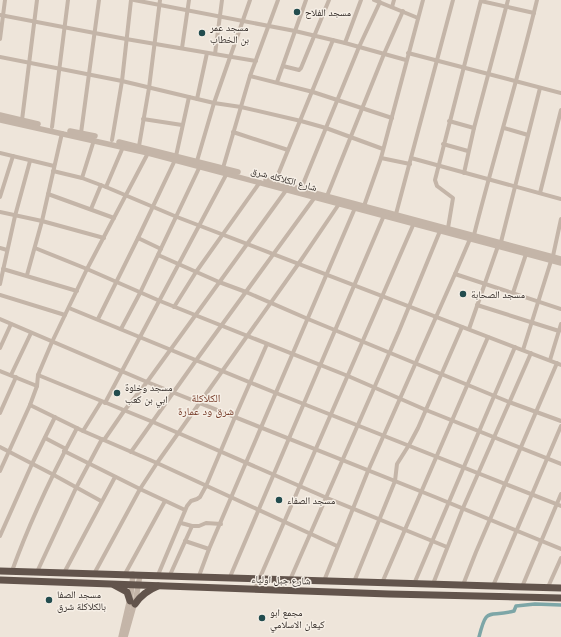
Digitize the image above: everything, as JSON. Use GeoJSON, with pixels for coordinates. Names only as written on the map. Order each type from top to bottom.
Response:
{"type":"FeatureCollection","features":[{"type":"Feature","properties":{"kind":"highway"},"geometry":{"type":"LineString","coordinates":[[0,571],[125,574]]}},
{"type":"Feature","properties":{"kind":"highway","name":"شارع جبل اولياء"},"geometry":{"type":"LineString","coordinates":[[125,574],[561,588]]}},
{"type":"Feature","properties":{"kind":"highway","name":"شارع جبل اولياء"},"geometry":{"type":"LineString","coordinates":[[0,580],[561,598]]}},
{"type":"Feature","properties":{"kind":"highway"},"geometry":{"type":"LineString","coordinates":[[346,592],[350,582]]}},
{"type":"Feature","properties":{"kind":"highway"},"geometry":{"type":"LineString","coordinates":[[112,584],[127,592],[132,602],[159,585]]}},
{"type":"Feature","properties":{"kind":"street"},"geometry":{"type":"LineString","coordinates":[[0,39],[5,0]]}},
{"type":"Feature","properties":{"kind":"street"},"geometry":{"type":"LineString","coordinates":[[22,120],[37,0]]}},
{"type":"Feature","properties":{"kind":"street"},"geometry":{"type":"LineString","coordinates":[[52,127],[68,0]]}},
{"type":"Feature","properties":{"kind":"street"},"geometry":{"type":"LineString","coordinates":[[81,133],[95,33],[98,0]]}},
{"type":"Feature","properties":{"kind":"street"},"geometry":{"type":"LineString","coordinates":[[112,140],[122,81],[126,38],[132,0],[160,2],[242,22],[295,31],[406,60]]}},
{"type":"Feature","properties":{"kind":"street"},"geometry":{"type":"LineString","coordinates":[[182,48],[189,0]]}},
{"type":"Feature","properties":{"kind":"street"},"geometry":{"type":"LineString","coordinates":[[215,54],[222,0]]}},
{"type":"Feature","properties":{"kind":"street"},"geometry":{"type":"LineString","coordinates":[[121,329],[177,217],[198,164],[214,103],[250,0]]}},
{"type":"Feature","properties":{"kind":"street"},"geometry":{"type":"LineString","coordinates":[[223,168],[250,76],[278,0]]}},
{"type":"Feature","properties":{"kind":"street"},"geometry":{"type":"LineString","coordinates":[[277,82],[306,0]]}},
{"type":"Feature","properties":{"kind":"street"},"geometry":{"type":"LineString","coordinates":[[283,66],[300,69],[329,0]]}},
{"type":"Feature","properties":{"kind":"street"},"geometry":{"type":"LineString","coordinates":[[345,43],[360,0]]}},
{"type":"Feature","properties":{"kind":"street"},"geometry":{"type":"LineString","coordinates":[[374,0],[418,18]]}},
{"type":"Feature","properties":{"kind":"street"},"geometry":{"type":"LineString","coordinates":[[392,7],[394,0]]}},
{"type":"Feature","properties":{"kind":"street"},"geometry":{"type":"LineString","coordinates":[[364,206],[381,158],[423,0]]}},
{"type":"Feature","properties":{"kind":"street"},"geometry":{"type":"LineString","coordinates":[[396,214],[453,0]]}},
{"type":"Feature","properties":{"kind":"street"},"geometry":{"type":"LineString","coordinates":[[464,173],[468,151],[508,0]]}},
{"type":"Feature","properties":{"kind":"street"},"geometry":{"type":"LineString","coordinates":[[324,581],[368,470],[472,237],[517,82],[537,0]]}},
{"type":"Feature","properties":{"kind":"street"},"geometry":{"type":"LineString","coordinates":[[448,228],[454,200],[453,197],[435,183],[443,144],[481,1],[534,13]]}},
{"type":"Feature","properties":{"kind":"street"},"geometry":{"type":"LineString","coordinates":[[138,146],[149,88],[160,2]]}},
{"type":"Feature","properties":{"kind":"street"},"geometry":{"type":"LineString","coordinates":[[301,189],[359,47],[380,2]]}},
{"type":"Feature","properties":{"kind":"street"},"geometry":{"type":"LineString","coordinates":[[327,196],[384,54],[403,11]]}},
{"type":"Feature","properties":{"kind":"street"},"geometry":{"type":"LineString","coordinates":[[2,15],[256,61]]}},
{"type":"Feature","properties":{"kind":"street"},"geometry":{"type":"LineString","coordinates":[[275,182],[333,40]]}},
{"type":"Feature","properties":{"kind":"street"},"geometry":{"type":"LineString","coordinates":[[198,99],[207,53]]}},
{"type":"Feature","properties":{"kind":"street"},"geometry":{"type":"LineString","coordinates":[[408,53],[561,93]]}},
{"type":"Feature","properties":{"kind":"street"},"geometry":{"type":"LineString","coordinates":[[0,57],[122,81],[214,103],[240,107],[300,121],[326,128],[383,149]]}},
{"type":"Feature","properties":{"kind":"street"},"geometry":{"type":"LineString","coordinates":[[250,76],[312,92],[392,118]]}},
{"type":"Feature","properties":{"kind":"street"},"geometry":{"type":"LineString","coordinates":[[468,329],[499,244],[516,187],[540,88]]}},
{"type":"Feature","properties":{"kind":"street"},"geometry":{"type":"LineString","coordinates":[[98,319],[176,158],[189,97]]}},
{"type":"Feature","properties":{"kind":"street"},"geometry":{"type":"LineString","coordinates":[[540,193],[561,110]]}},
{"type":"Feature","properties":{"kind":"street","name":"شارع الكلاكله شرق"},"geometry":{"type":"LineString","coordinates":[[0,115],[138,146],[227,173],[339,204],[396,214],[448,228],[472,237]]}},
{"type":"Feature","properties":{"kind":"street"},"geometry":{"type":"LineString","coordinates":[[144,118],[182,125]]}},
{"type":"Feature","properties":{"kind":"street","name":"شارع الكلاكله شرق"},"geometry":{"type":"LineString","coordinates":[[0,120],[176,158]]}},
{"type":"Feature","properties":{"kind":"street"},"geometry":{"type":"LineString","coordinates":[[449,121],[474,128]]}},
{"type":"Feature","properties":{"kind":"street"},"geometry":{"type":"LineString","coordinates":[[504,128],[528,135]]}},
{"type":"Feature","properties":{"kind":"street"},"geometry":{"type":"LineString","coordinates":[[233,132],[288,150]]}},
{"type":"Feature","properties":{"kind":"street"},"geometry":{"type":"LineString","coordinates":[[27,275],[42,221],[62,133]]}},
{"type":"Feature","properties":{"kind":"street"},"geometry":{"type":"LineString","coordinates":[[82,178],[94,140]]}},
{"type":"Feature","properties":{"kind":"street"},"geometry":{"type":"LineString","coordinates":[[443,144],[468,151]]}},
{"type":"Feature","properties":{"kind":"street"},"geometry":{"type":"LineString","coordinates":[[106,187],[123,147]]}},
{"type":"Feature","properties":{"kind":"street"},"geometry":{"type":"LineString","coordinates":[[0,153],[30,161],[100,184],[177,217],[274,253],[559,364],[536,412],[463,585]]}},
{"type":"Feature","properties":{"kind":"street"},"geometry":{"type":"LineString","coordinates":[[0,471],[30,405],[37,386],[38,375],[52,342],[87,269],[148,153]]}},
{"type":"Feature","properties":{"kind":"street"},"geometry":{"type":"LineString","coordinates":[[0,197],[13,156]]}},
{"type":"Feature","properties":{"kind":"street"},"geometry":{"type":"LineString","coordinates":[[381,158],[410,164]]}},
{"type":"Feature","properties":{"kind":"street"},"geometry":{"type":"LineString","coordinates":[[411,158],[561,199]]}},
{"type":"Feature","properties":{"kind":"street"},"geometry":{"type":"LineString","coordinates":[[0,284],[15,216],[30,161]]}},
{"type":"Feature","properties":{"kind":"street","name":"شارع الكلاكله شرق"},"geometry":{"type":"LineString","coordinates":[[198,164],[223,168],[364,206],[440,231],[472,237],[552,258],[561,264]]}},
{"type":"Feature","properties":{"kind":"street"},"geometry":{"type":"LineString","coordinates":[[83,431],[123,372],[227,173]]}},
{"type":"Feature","properties":{"kind":"street"},"geometry":{"type":"LineString","coordinates":[[174,306],[196,272],[224,235],[260,182]]}},
{"type":"Feature","properties":{"kind":"street"},"geometry":{"type":"LineString","coordinates":[[91,209],[100,184]]}},
{"type":"Feature","properties":{"kind":"street"},"geometry":{"type":"LineString","coordinates":[[37,572],[76,488],[103,440],[287,189]]}},
{"type":"Feature","properties":{"kind":"street"},"geometry":{"type":"LineString","coordinates":[[48,194],[114,218]]}},
{"type":"Feature","properties":{"kind":"street"},"geometry":{"type":"LineString","coordinates":[[132,452],[174,391],[314,197]]}},
{"type":"Feature","properties":{"kind":"street"},"geometry":{"type":"LineString","coordinates":[[94,574],[140,489],[157,463],[339,204]]}},
{"type":"Feature","properties":{"kind":"street"},"geometry":{"type":"LineString","coordinates":[[199,576],[209,549],[355,208]]}},
{"type":"Feature","properties":{"kind":"street"},"geometry":{"type":"LineString","coordinates":[[0,212],[42,221],[104,238]]}},
{"type":"Feature","properties":{"kind":"street"},"geometry":{"type":"LineString","coordinates":[[230,577],[385,213]]}},
{"type":"Feature","properties":{"kind":"street"},"geometry":{"type":"LineString","coordinates":[[523,350],[552,258],[561,219]]}},
{"type":"Feature","properties":{"kind":"street"},"geometry":{"type":"LineString","coordinates":[[255,589],[414,223]]}},
{"type":"Feature","properties":{"kind":"street"},"geometry":{"type":"LineString","coordinates":[[290,580],[327,498],[357,424],[390,352],[440,231]]}},
{"type":"Feature","properties":{"kind":"street"},"geometry":{"type":"LineString","coordinates":[[138,238],[161,248]]}},
{"type":"Feature","properties":{"kind":"street","name":"شارع الكلاكله شرق"},"geometry":{"type":"LineString","coordinates":[[499,244],[526,254],[561,258]]}},
{"type":"Feature","properties":{"kind":"street"},"geometry":{"type":"LineString","coordinates":[[0,248],[7,250]]}},
{"type":"Feature","properties":{"kind":"street"},"geometry":{"type":"LineString","coordinates":[[35,248],[140,293],[348,376],[399,399],[561,464]]}},
{"type":"Feature","properties":{"kind":"street"},"geometry":{"type":"LineString","coordinates":[[513,293],[526,254]]}},
{"type":"Feature","properties":{"kind":"street"},"geometry":{"type":"LineString","coordinates":[[158,255],[219,282],[363,340],[509,402],[561,421]]}},
{"type":"Feature","properties":{"kind":"street"},"geometry":{"type":"LineString","coordinates":[[3,269],[77,291]]}},
{"type":"Feature","properties":{"kind":"street"},"geometry":{"type":"LineString","coordinates":[[455,274],[561,309]]}},
{"type":"Feature","properties":{"kind":"street"},"geometry":{"type":"LineString","coordinates":[[0,295],[65,315]]}},
{"type":"Feature","properties":{"kind":"street"},"geometry":{"type":"LineString","coordinates":[[477,305],[559,331]]}},
{"type":"Feature","properties":{"kind":"street"},"geometry":{"type":"LineString","coordinates":[[69,308],[559,505]]}},
{"type":"Feature","properties":{"kind":"street"},"geometry":{"type":"LineString","coordinates":[[0,319],[147,382],[174,391],[199,403],[343,459],[561,549]]}},
{"type":"Feature","properties":{"kind":"street"},"geometry":{"type":"LineString","coordinates":[[0,348],[11,324]]}},
{"type":"Feature","properties":{"kind":"street"},"geometry":{"type":"LineString","coordinates":[[550,360],[561,324]]}},
{"type":"Feature","properties":{"kind":"street"},"geometry":{"type":"LineString","coordinates":[[350,582],[395,481],[397,464],[409,445],[426,410],[462,327]]}},
{"type":"Feature","properties":{"kind":"street"},"geometry":{"type":"LineString","coordinates":[[11,375],[31,332]]}},
{"type":"Feature","properties":{"kind":"street"},"geometry":{"type":"LineString","coordinates":[[382,583],[488,337]]}},
{"type":"Feature","properties":{"kind":"street"},"geometry":{"type":"LineString","coordinates":[[158,575],[181,523],[185,510],[190,502],[200,497],[206,486],[234,417],[267,344]]}},
{"type":"Feature","properties":{"kind":"street"},"geometry":{"type":"LineString","coordinates":[[414,584],[431,541],[515,347]]}},
{"type":"Feature","properties":{"kind":"street"},"geometry":{"type":"LineString","coordinates":[[433,584],[463,508],[531,353]]}},
{"type":"Feature","properties":{"kind":"street"},"geometry":{"type":"LineString","coordinates":[[0,371],[37,386]]}},
{"type":"Feature","properties":{"kind":"street"},"geometry":{"type":"LineString","coordinates":[[38,375],[103,403],[153,422],[220,453],[300,487],[447,547]]}},
{"type":"Feature","properties":{"kind":"street"},"geometry":{"type":"LineString","coordinates":[[0,413],[16,377]]}},
{"type":"Feature","properties":{"kind":"street"},"geometry":{"type":"LineString","coordinates":[[30,405],[83,431],[259,509],[337,546]]}},
{"type":"Feature","properties":{"kind":"street"},"geometry":{"type":"LineString","coordinates":[[0,536],[55,417]]}},
{"type":"Feature","properties":{"kind":"street"},"geometry":{"type":"LineString","coordinates":[[493,586],[561,426]]}},
{"type":"Feature","properties":{"kind":"street"},"geometry":{"type":"LineString","coordinates":[[12,571],[25,533],[52,474],[77,428]]}},
{"type":"Feature","properties":{"kind":"street"},"geometry":{"type":"LineString","coordinates":[[45,438],[115,477],[185,510]]}},
{"type":"Feature","properties":{"kind":"street"},"geometry":{"type":"LineString","coordinates":[[0,447],[101,502]]}},
{"type":"Feature","properties":{"kind":"street"},"geometry":{"type":"LineString","coordinates":[[64,573],[115,477]]}},
{"type":"Feature","properties":{"kind":"street"},"geometry":{"type":"LineString","coordinates":[[522,586],[541,541],[559,505],[561,494]]}},
{"type":"Feature","properties":{"kind":"street"},"geometry":{"type":"LineString","coordinates":[[125,574],[165,501]]}},
{"type":"Feature","properties":{"kind":"street"},"geometry":{"type":"LineString","coordinates":[[181,523],[192,526],[199,526],[206,523],[221,524]]}},
{"type":"Feature","properties":{"kind":"street"},"geometry":{"type":"LineString","coordinates":[[170,576],[192,526]]}},
{"type":"Feature","properties":{"kind":"street"},"geometry":{"type":"LineString","coordinates":[[185,541],[209,549]]}},
{"type":"Feature","properties":{"kind":"street"},"geometry":{"type":"LineString","coordinates":[[548,587],[561,559]]}},
{"type":"Feature","properties":{"kind":"street"},"geometry":{"type":"LineString","coordinates":[[125,637],[136,585],[136,575]]}},
{"type":"Feature","properties":{"kind":"street"},"geometry":{"type":"LineString","coordinates":[[121,637],[132,602]]}},
{"type":"Feature","properties":{"kind":"waterway"},"geometry":{"type":"LineString","coordinates":[[479,637],[484,620],[490,615],[514,611],[516,606],[535,604],[561,605]]}},
{"type":"Feature","properties":{"kind":"place","name":"مسجد الفلاح"},"geometry":{"type":"Point","coordinates":[297,12]}},
{"type":"Feature","properties":{"kind":"place","name":"مسجد عمر بن الخطاب"},"geometry":{"type":"Point","coordinates":[202,33]}},
{"type":"Feature","properties":{"kind":"place","name":"مسجد الصحابة"},"geometry":{"type":"Point","coordinates":[463,294]}},
{"type":"Feature","properties":{"kind":"place","name":"مسجد وخلوة ابي بن كعب"},"geometry":{"type":"Point","coordinates":[117,393]}},
{"type":"Feature","properties":{"kind":"place","name":"مسجد الصفاء"},"geometry":{"type":"Point","coordinates":[279,500]}},
{"type":"Feature","properties":{"kind":"place","name":"مسجد الصفا بالكلاكلة شرق"},"geometry":{"type":"Point","coordinates":[49,600]}},
{"type":"Feature","properties":{"kind":"place","name":"مجمع ابو كيعان الاسلامي"},"geometry":{"type":"Point","coordinates":[262,618]}},
{"type":"Feature","properties":{"kind":"district","name":"الكلاكلة شرق ود عمارة"},"geometry":{"type":"Point","coordinates":[206,404]}}]}
